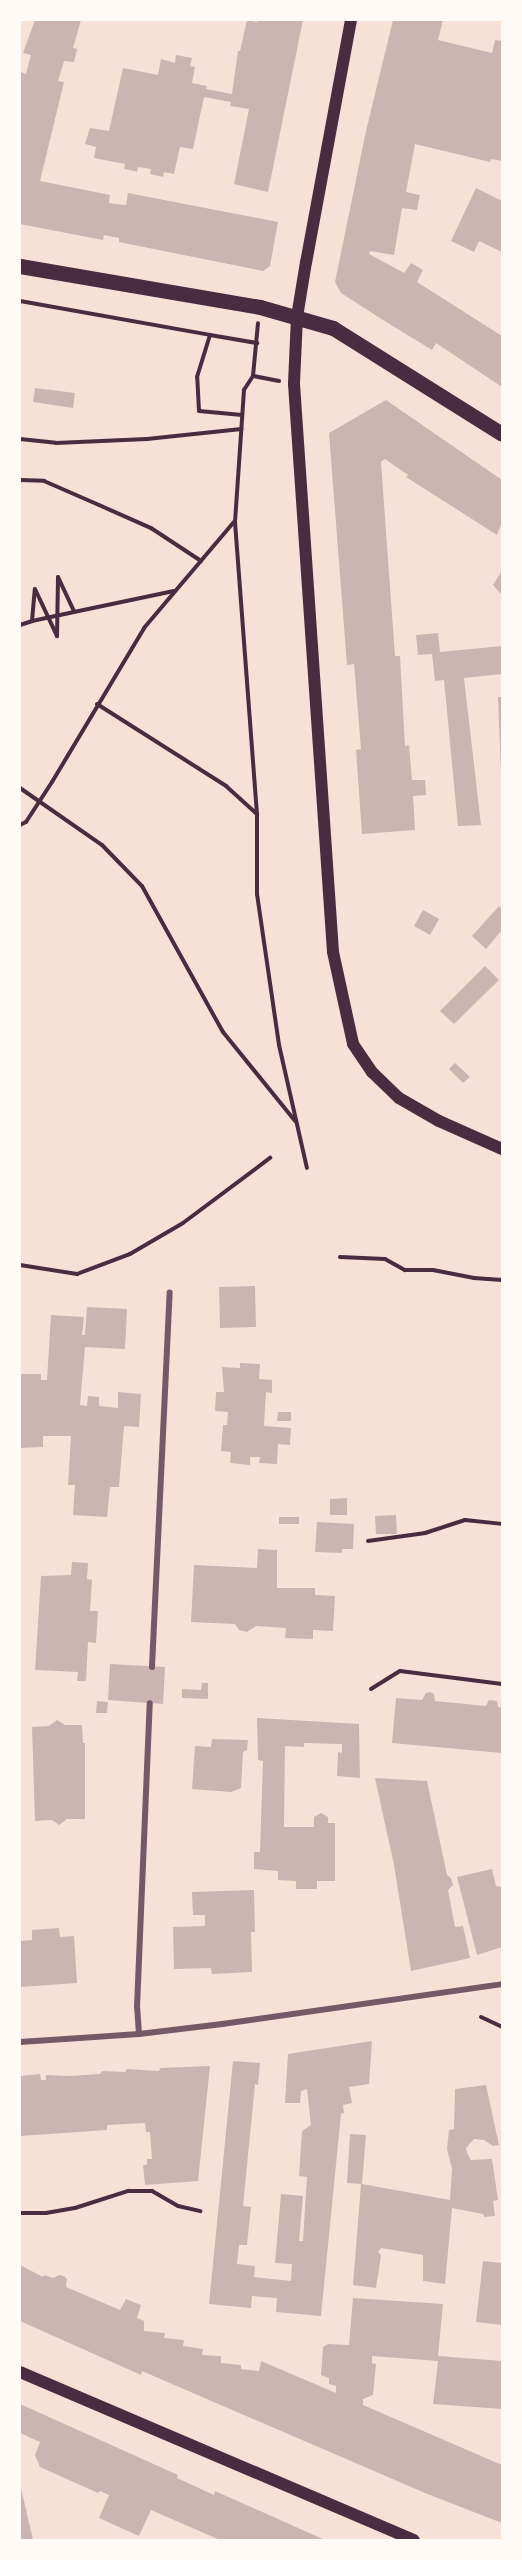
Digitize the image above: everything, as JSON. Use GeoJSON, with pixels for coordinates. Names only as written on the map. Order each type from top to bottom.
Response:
{"type":"FeatureCollection","features":[{"type":"Feature","properties":{"kind":"main road"},"geometry":{"type":"LineString","coordinates":[[351,20],[297,317],[294,384],[333,952],[353,1044],[372,1072],[399,1098],[439,1121],[502,1149]]}},
{"type":"Feature","properties":{"kind":"main road"},"geometry":{"type":"LineString","coordinates":[[20,266],[260,307],[333,328],[502,434]]}},
{"type":"Feature","properties":{"kind":"main road"},"geometry":{"type":"LineString","coordinates":[[20,2372],[414,2541]]}},
{"type":"Feature","properties":{"kind":"street"},"geometry":{"type":"LineString","coordinates":[[152,1667],[170,1292]]}},
{"type":"Feature","properties":{"kind":"street"},"geometry":{"type":"LineString","coordinates":[[139,2034],[137,2007],[150,1702]]}},
{"type":"Feature","properties":{"kind":"street"},"geometry":{"type":"LineString","coordinates":[[20,2042],[139,2034],[502,1984]]}},
{"type":"Feature","properties":{"kind":"path"},"geometry":{"type":"LineString","coordinates":[[20,301],[256,342]]}},
{"type":"Feature","properties":{"kind":"path"},"geometry":{"type":"LineString","coordinates":[[260,307],[253,376],[244,390],[235,522],[257,814],[257,894],[279,1045],[307,1168]]}},
{"type":"Feature","properties":{"kind":"path"},"geometry":{"type":"LineString","coordinates":[[210,334],[197,377],[199,411],[242,415]]}},
{"type":"Feature","properties":{"kind":"path"},"geometry":{"type":"LineString","coordinates":[[253,376],[294,384]]}},
{"type":"Feature","properties":{"kind":"path"},"geometry":{"type":"LineString","coordinates":[[20,439],[68,443],[147,439],[241,429]]}},
{"type":"Feature","properties":{"kind":"path"},"geometry":{"type":"LineString","coordinates":[[20,480],[44,481],[151,528],[201,561]]}},
{"type":"Feature","properties":{"kind":"path"},"geometry":{"type":"LineString","coordinates":[[20,825],[26,822],[144,628],[235,522]]}},
{"type":"Feature","properties":{"kind":"path"},"geometry":{"type":"LineString","coordinates":[[32,621],[36,590],[57,636],[58,577],[74,612]]}},
{"type":"Feature","properties":{"kind":"path"},"geometry":{"type":"LineString","coordinates":[[20,625],[48,617],[175,591]]}},
{"type":"Feature","properties":{"kind":"path"},"geometry":{"type":"LineString","coordinates":[[97,704],[226,786],[257,814]]}},
{"type":"Feature","properties":{"kind":"path"},"geometry":{"type":"LineString","coordinates":[[20,788],[102,845],[142,886],[223,1032],[296,1122]]}},
{"type":"Feature","properties":{"kind":"path"},"geometry":{"type":"LineString","coordinates":[[20,1265],[76,1274],[130,1254],[183,1223],[270,1158]]}},
{"type":"Feature","properties":{"kind":"path"},"geometry":{"type":"LineString","coordinates":[[340,1257],[385,1259],[405,1270],[433,1270],[474,1278],[502,1280]]}},
{"type":"Feature","properties":{"kind":"path"},"geometry":{"type":"LineString","coordinates":[[368,1541],[425,1533],[465,1520],[502,1524]]}},
{"type":"Feature","properties":{"kind":"path"},"geometry":{"type":"LineString","coordinates":[[370,1689],[400,1671],[502,1684]]}},
{"type":"Feature","properties":{"kind":"path"},"geometry":{"type":"LineString","coordinates":[[482,2017],[502,2026]]}},
{"type":"Feature","properties":{"kind":"path"},"geometry":{"type":"LineString","coordinates":[[20,2213],[46,2213],[75,2208],[128,2191],[152,2191],[178,2206],[200,2211]]}},
{"type":"Feature","properties":{"kind":"building"},"geometry":{"type":"Polygon","coordinates":[[[35,20],[81,20],[73,48],[77,49],[74,62],[64,61],[58,81],[64,82],[40,181],[110,195],[109,203],[126,205],[128,193],[278,222],[270,266],[263,271],[119,242],[119,238],[104,235],[103,240],[20,224],[20,79],[21,72],[26,74],[31,55],[23,53],[35,20]]]}},
{"type":"Feature","properties":{"kind":"building"},"geometry":{"type":"Polygon","coordinates":[[[247,20],[257,22],[258,20],[303,20],[268,192],[234,184],[249,109],[230,106],[231,102],[204,97],[193,149],[180,147],[174,174],[164,172],[163,177],[150,174],[151,169],[138,167],[137,172],[124,169],[125,164],[94,158],[96,147],[85,144],[90,128],[109,131],[123,68],[158,75],[161,59],[175,63],[176,55],[192,58],[190,66],[195,67],[192,83],[207,86],[206,89],[232,94],[238,51],[240,51],[247,20]]]}},
{"type":"Feature","properties":{"kind":"building"},"geometry":{"type":"Polygon","coordinates":[[[393,20],[443,20],[438,40],[492,53],[495,40],[502,41],[502,161],[491,159],[490,162],[415,144],[406,192],[420,195],[417,210],[402,208],[394,255],[370,251],[369,254],[404,273],[411,263],[423,270],[417,282],[502,336],[502,387],[436,343],[432,350],[383,320],[341,293],[335,282],[366,131],[393,20]]]}},
{"type":"Feature","properties":{"kind":"building"},"geometry":{"type":"Polygon","coordinates":[[[476,188],[502,201],[502,252],[479,241],[474,252],[451,241],[476,188]]]}},
{"type":"Feature","properties":{"kind":"building"},"geometry":{"type":"Polygon","coordinates":[[[35,388],[75,393],[73,408],[33,402],[35,388]]]}},
{"type":"Feature","properties":{"kind":"building"},"geometry":{"type":"Polygon","coordinates":[[[386,400],[502,480],[502,522],[497,535],[406,477],[408,475],[385,459],[381,462],[395,656],[400,656],[405,746],[409,745],[412,780],[425,780],[426,795],[413,796],[415,830],[362,834],[356,750],[361,749],[354,664],[347,665],[329,433],[386,400]]]}},
{"type":"Feature","properties":{"kind":"building"},"geometry":{"type":"Polygon","coordinates":[[[502,571],[502,595],[493,585],[502,571]]]}},
{"type":"Feature","properties":{"kind":"building"},"geometry":{"type":"Polygon","coordinates":[[[438,633],[440,652],[502,646],[502,674],[464,678],[481,825],[458,826],[444,680],[435,681],[432,654],[418,655],[416,635],[438,633]]]}},
{"type":"Feature","properties":{"kind":"building"},"geometry":{"type":"Polygon","coordinates":[[[498,697],[502,697],[502,771],[501,771],[498,697]]]}},
{"type":"Feature","properties":{"kind":"building"},"geometry":{"type":"Polygon","coordinates":[[[499,906],[502,910],[502,930],[486,949],[472,936],[499,906]]]}},
{"type":"Feature","properties":{"kind":"building"},"geometry":{"type":"Polygon","coordinates":[[[423,910],[439,919],[430,935],[414,926],[423,910]]]}},
{"type":"Feature","properties":{"kind":"building"},"geometry":{"type":"Polygon","coordinates":[[[485,966],[499,980],[454,1024],[440,1011],[485,966]]]}},
{"type":"Feature","properties":{"kind":"building"},"geometry":{"type":"Polygon","coordinates":[[[455,1063],[470,1077],[463,1083],[449,1069],[455,1063]]]}},
{"type":"Feature","properties":{"kind":"building"},"geometry":{"type":"Polygon","coordinates":[[[255,1286],[256,1327],[220,1328],[219,1287],[255,1286]]]}},
{"type":"Feature","properties":{"kind":"building"},"geometry":{"type":"Polygon","coordinates":[[[87,1307],[127,1309],[125,1349],[85,1347],[80,1405],[87,1406],[88,1396],[99,1397],[99,1406],[118,1408],[118,1392],[141,1394],[139,1427],[124,1426],[119,1487],[110,1487],[107,1517],[73,1515],[75,1485],[68,1485],[71,1436],[43,1436],[43,1447],[20,1448],[20,1374],[41,1374],[41,1380],[47,1380],[51,1315],[84,1317],[82,1335],[85,1335],[87,1307]]]}},
{"type":"Feature","properties":{"kind":"building"},"geometry":{"type":"Polygon","coordinates":[[[240,1363],[260,1364],[259,1379],[272,1380],[272,1393],[266,1392],[264,1426],[291,1428],[290,1445],[278,1444],[277,1464],[259,1463],[260,1457],[250,1457],[250,1465],[230,1463],[231,1452],[221,1451],[223,1425],[227,1425],[228,1412],[215,1411],[216,1392],[224,1392],[222,1367],[240,1368],[240,1363]]]}},
{"type":"Feature","properties":{"kind":"building"},"geometry":{"type":"Polygon","coordinates":[[[278,1412],[291,1412],[291,1421],[277,1421],[278,1412]]]}},
{"type":"Feature","properties":{"kind":"building"},"geometry":{"type":"Polygon","coordinates":[[[347,1498],[347,1515],[330,1515],[330,1499],[347,1498]]]}},
{"type":"Feature","properties":{"kind":"building"},"geometry":{"type":"Polygon","coordinates":[[[396,1515],[397,1534],[376,1534],[375,1516],[396,1515]]]}},
{"type":"Feature","properties":{"kind":"building"},"geometry":{"type":"Polygon","coordinates":[[[279,1517],[299,1517],[299,1524],[279,1524],[279,1517]]]}},
{"type":"Feature","properties":{"kind":"building"},"geometry":{"type":"Polygon","coordinates":[[[317,1522],[354,1524],[353,1549],[342,1549],[342,1553],[315,1552],[317,1522]]]}},
{"type":"Feature","properties":{"kind":"building"},"geometry":{"type":"Polygon","coordinates":[[[258,1549],[277,1550],[277,1588],[315,1588],[315,1595],[335,1596],[333,1631],[313,1630],[313,1639],[285,1638],[286,1628],[256,1626],[247,1632],[239,1630],[235,1624],[191,1622],[194,1565],[257,1568],[258,1549]]]}},
{"type":"Feature","properties":{"kind":"building"},"geometry":{"type":"Polygon","coordinates":[[[72,1562],[88,1563],[87,1579],[92,1580],[90,1611],[98,1611],[96,1643],[88,1642],[86,1681],[77,1681],[78,1672],[35,1670],[41,1576],[71,1575],[72,1562]]]}},
{"type":"Feature","properties":{"kind":"building"},"geometry":{"type":"Polygon","coordinates":[[[110,1664],[165,1667],[163,1704],[108,1700],[110,1664]]]}},
{"type":"Feature","properties":{"kind":"building"},"geometry":{"type":"Polygon","coordinates":[[[202,1683],[208,1683],[208,1699],[182,1698],[182,1689],[201,1690],[202,1683]]]}},
{"type":"Feature","properties":{"kind":"building"},"geometry":{"type":"Polygon","coordinates":[[[426,1693],[434,1694],[435,1701],[486,1706],[489,1700],[497,1701],[498,1707],[502,1708],[502,1753],[392,1743],[396,1698],[422,1700],[426,1693]]]}},
{"type":"Feature","properties":{"kind":"building"},"geometry":{"type":"Polygon","coordinates":[[[97,1701],[108,1702],[107,1713],[96,1713],[97,1701]]]}},
{"type":"Feature","properties":{"kind":"building"},"geometry":{"type":"Polygon","coordinates":[[[257,1718],[359,1724],[360,1778],[337,1776],[338,1752],[342,1753],[342,1744],[304,1743],[304,1747],[285,1746],[284,1827],[314,1827],[314,1817],[321,1813],[328,1817],[328,1823],[335,1823],[335,1881],[317,1881],[317,1889],[296,1889],[296,1881],[278,1880],[278,1871],[254,1869],[254,1852],[260,1852],[263,1761],[258,1760],[257,1718]]]}},
{"type":"Feature","properties":{"kind":"building"},"geometry":{"type":"Polygon","coordinates":[[[57,1720],[65,1725],[82,1725],[83,1743],[85,1743],[85,1819],[67,1819],[59,1825],[52,1820],[35,1821],[32,1727],[49,1726],[57,1720]]]}},
{"type":"Feature","properties":{"kind":"building"},"geometry":{"type":"Polygon","coordinates":[[[212,1739],[248,1740],[247,1750],[243,1752],[241,1788],[231,1792],[192,1789],[195,1746],[211,1747],[212,1739]]]}},
{"type":"Feature","properties":{"kind":"building"},"geometry":{"type":"Polygon","coordinates":[[[375,1778],[427,1781],[447,1875],[451,1878],[453,1885],[448,1890],[455,1927],[463,1926],[470,1958],[411,1971],[394,1865],[375,1778]]]}},
{"type":"Feature","properties":{"kind":"building"},"geometry":{"type":"Polygon","coordinates":[[[492,1869],[496,1886],[502,1887],[502,1947],[477,1955],[457,1877],[492,1869]]]}},
{"type":"Feature","properties":{"kind":"building"},"geometry":{"type":"Polygon","coordinates":[[[254,1890],[255,1932],[251,1932],[252,1972],[212,1974],[211,1968],[174,1969],[173,1927],[205,1926],[205,1915],[193,1915],[192,1892],[254,1890]]]}},
{"type":"Feature","properties":{"kind":"building"},"geometry":{"type":"Polygon","coordinates":[[[59,1928],[60,1937],[74,1936],[77,1983],[20,1987],[20,1941],[32,1940],[32,1930],[59,1928]]]}},
{"type":"Feature","properties":{"kind":"building"},"geometry":{"type":"Polygon","coordinates":[[[372,2041],[369,2084],[349,2087],[352,2103],[343,2105],[344,2113],[341,2114],[321,2316],[276,2312],[277,2298],[252,2296],[251,2308],[209,2304],[233,2061],[260,2063],[258,2085],[255,2084],[243,2206],[251,2207],[247,2245],[239,2245],[237,2264],[255,2266],[254,2277],[291,2281],[292,2264],[275,2263],[281,2194],[303,2196],[299,2241],[303,2241],[307,2177],[299,2176],[302,2131],[311,2125],[307,2089],[301,2091],[300,2103],[285,2103],[288,2054],[372,2041]]]}},
{"type":"Feature","properties":{"kind":"building"},"geometry":{"type":"Polygon","coordinates":[[[210,2066],[198,2181],[145,2185],[143,2165],[147,2165],[147,2159],[152,2159],[150,2132],[146,2132],[145,2123],[107,2125],[107,2130],[20,2136],[20,2076],[40,2074],[41,2080],[46,2080],[46,2075],[70,2076],[100,2074],[102,2071],[125,2072],[127,2069],[159,2071],[160,2068],[210,2066]]]}},
{"type":"Feature","properties":{"kind":"building"},"geometry":{"type":"Polygon","coordinates":[[[486,2085],[499,2145],[493,2146],[484,2140],[474,2139],[466,2148],[471,2160],[492,2159],[498,2200],[493,2201],[495,2216],[484,2217],[483,2214],[452,2208],[445,2284],[423,2281],[423,2255],[381,2248],[378,2252],[381,2255],[376,2288],[353,2285],[361,2184],[347,2183],[350,2134],[366,2135],[362,2184],[450,2200],[452,2169],[447,2149],[449,2130],[454,2129],[455,2089],[486,2085]]]}},
{"type":"Feature","properties":{"kind":"building"},"geometry":{"type":"Polygon","coordinates":[[[483,2261],[502,2263],[502,2325],[476,2322],[483,2261]]]}},
{"type":"Feature","properties":{"kind":"building"},"geometry":{"type":"Polygon","coordinates":[[[20,2265],[43,2277],[44,2275],[53,2278],[59,2275],[64,2276],[67,2279],[66,2287],[120,2310],[126,2299],[141,2305],[137,2318],[144,2321],[144,2331],[165,2333],[164,2338],[184,2340],[183,2346],[203,2349],[202,2355],[221,2356],[221,2363],[241,2365],[241,2369],[259,2371],[261,2361],[336,2393],[336,2386],[329,2384],[329,2378],[321,2375],[323,2347],[328,2344],[349,2345],[353,2298],[443,2304],[438,2356],[502,2361],[502,2409],[433,2404],[438,2361],[372,2356],[372,2363],[376,2364],[373,2395],[363,2399],[363,2405],[502,2465],[502,2523],[425,2493],[142,2371],[141,2375],[20,2321],[20,2265]]]}},
{"type":"Feature","properties":{"kind":"building"},"geometry":{"type":"Polygon","coordinates":[[[20,2404],[178,2475],[177,2478],[214,2495],[215,2491],[325,2540],[220,2540],[151,2510],[139,2536],[99,2518],[109,2495],[100,2491],[98,2493],[40,2467],[35,2455],[40,2442],[20,2433],[20,2404]]]}},
{"type":"Feature","properties":{"kind":"building"},"geometry":{"type":"Polygon","coordinates":[[[20,2484],[33,2540],[20,2540],[20,2484]]]}}]}
